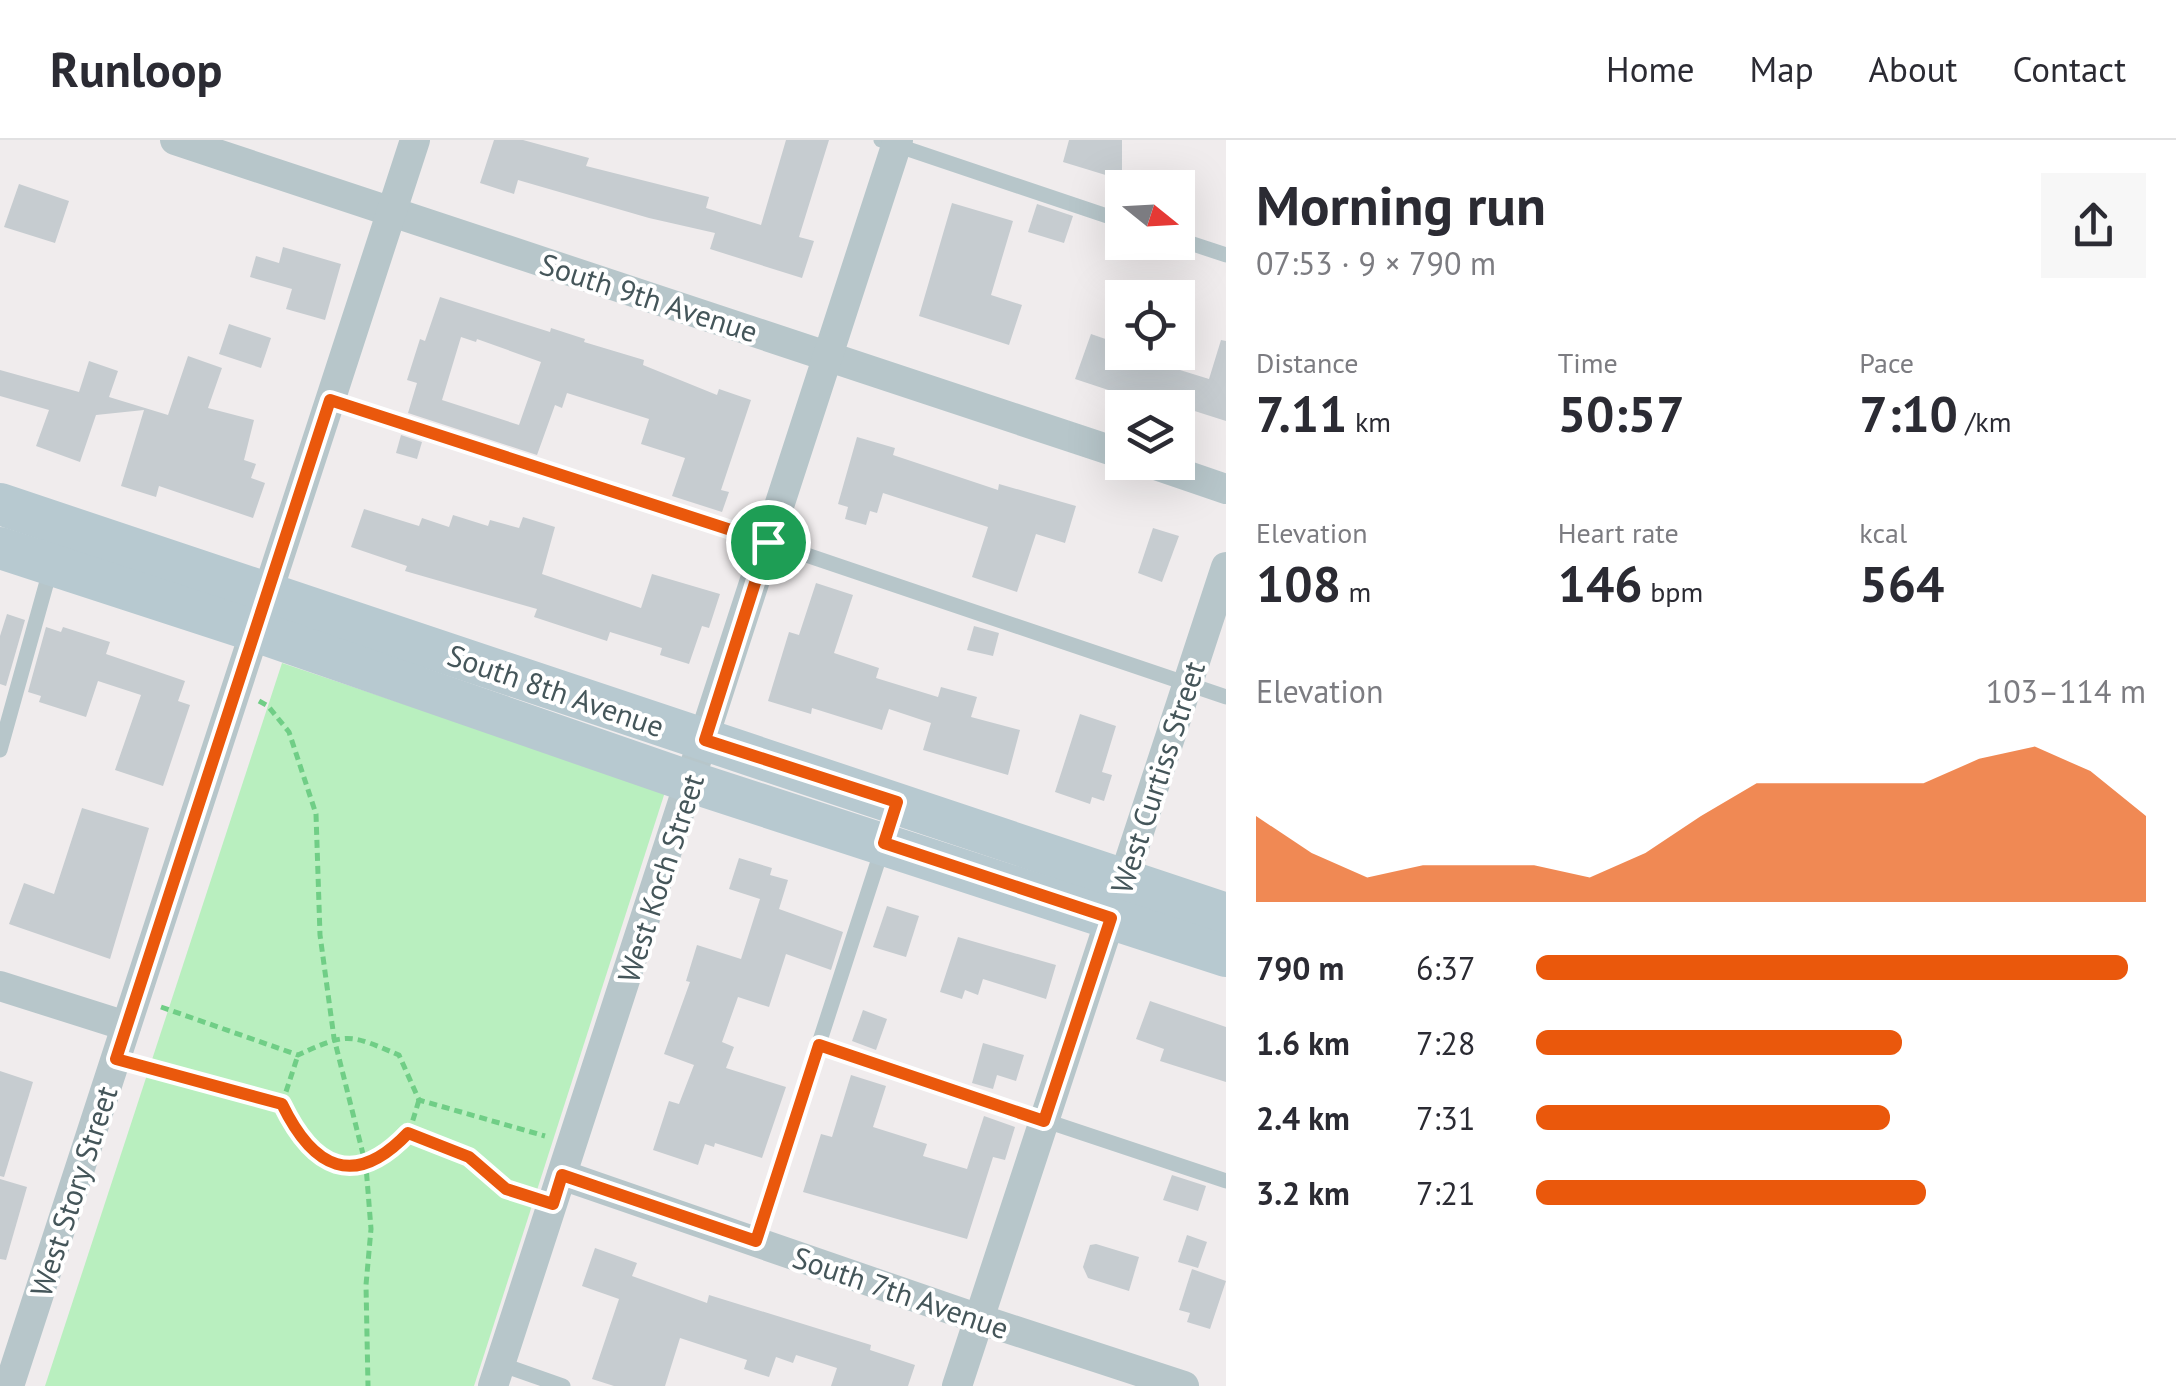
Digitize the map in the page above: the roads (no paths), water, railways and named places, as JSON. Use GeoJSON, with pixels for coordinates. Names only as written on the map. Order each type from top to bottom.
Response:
{"type":"FeatureCollection","features":[{"type":"Feature","properties":{"kind":"street","name":"South 9th Avenue"},"geometry":{"type":"LineString","coordinates":[[175,140],[1105,448]]}},
{"type":"Feature","properties":{"kind":"street","name":"West Story Street"},"geometry":{"type":"LineString","coordinates":[[9,1386],[415,140]]}},
{"type":"Feature","properties":{"kind":"street","name":"West Koch Street"},"geometry":{"type":"LineString","coordinates":[[497,1375],[705,740],[892,142]]}},
{"type":"Feature","properties":{"kind":"street"},"geometry":{"type":"LineString","coordinates":[[1195,479],[1226,489]]}},
{"type":"Feature","properties":{"kind":"street","name":"South 8th Avenue"},"geometry":{"type":"LineString","coordinates":[[0,504],[58,545],[261,612],[705,740],[891,823],[1117,899],[1226,956]]}},
{"type":"Feature","properties":{"kind":"street","name":"South 8th Avenue"},"geometry":{"type":"LineString","coordinates":[[0,548],[58,545]]}},
{"type":"Feature","properties":{"kind":"street","name":"West Curtiss Street"},"geometry":{"type":"LineString","coordinates":[[957,1386],[1226,566]]}},
{"type":"Feature","properties":{"kind":"street","name":"South 8th Avenue"},"geometry":{"type":"LineString","coordinates":[[261,612],[691,782],[891,823]]}},
{"type":"Feature","properties":{"kind":"street","name":"South 8th Avenue"},"geometry":{"type":"LineString","coordinates":[[1117,899],[1226,914]]}},
{"type":"Feature","properties":{"kind":"street"},"geometry":{"type":"LineString","coordinates":[[0,986],[131,1012]]}},
{"type":"Feature","properties":{"kind":"street","name":"South 7th Avenue"},"geometry":{"type":"LineString","coordinates":[[558,1189],[756,1241],[979,1320],[1184,1386]]}},
{"type":"Feature","properties":{"kind":"lane"},"geometry":{"type":"LineString","coordinates":[[892,142],[1105,215]]}},
{"type":"Feature","properties":{"kind":"lane"},"geometry":{"type":"LineString","coordinates":[[1195,245],[1226,255]]}},
{"type":"Feature","properties":{"kind":"lane"},"geometry":{"type":"LineString","coordinates":[[330,400],[768,542],[1226,697]]}},
{"type":"Feature","properties":{"kind":"lane"},"geometry":{"type":"LineString","coordinates":[[0,750],[58,545]]}},
{"type":"Feature","properties":{"kind":"lane"},"geometry":{"type":"LineString","coordinates":[[756,1241],[891,823]]}},
{"type":"Feature","properties":{"kind":"lane"},"geometry":{"type":"LineString","coordinates":[[819,1045],[1226,1181]]}},
{"type":"Feature","properties":{"kind":"lane"},"geometry":{"type":"LineString","coordinates":[[497,1375],[563,1386]]}}]}
